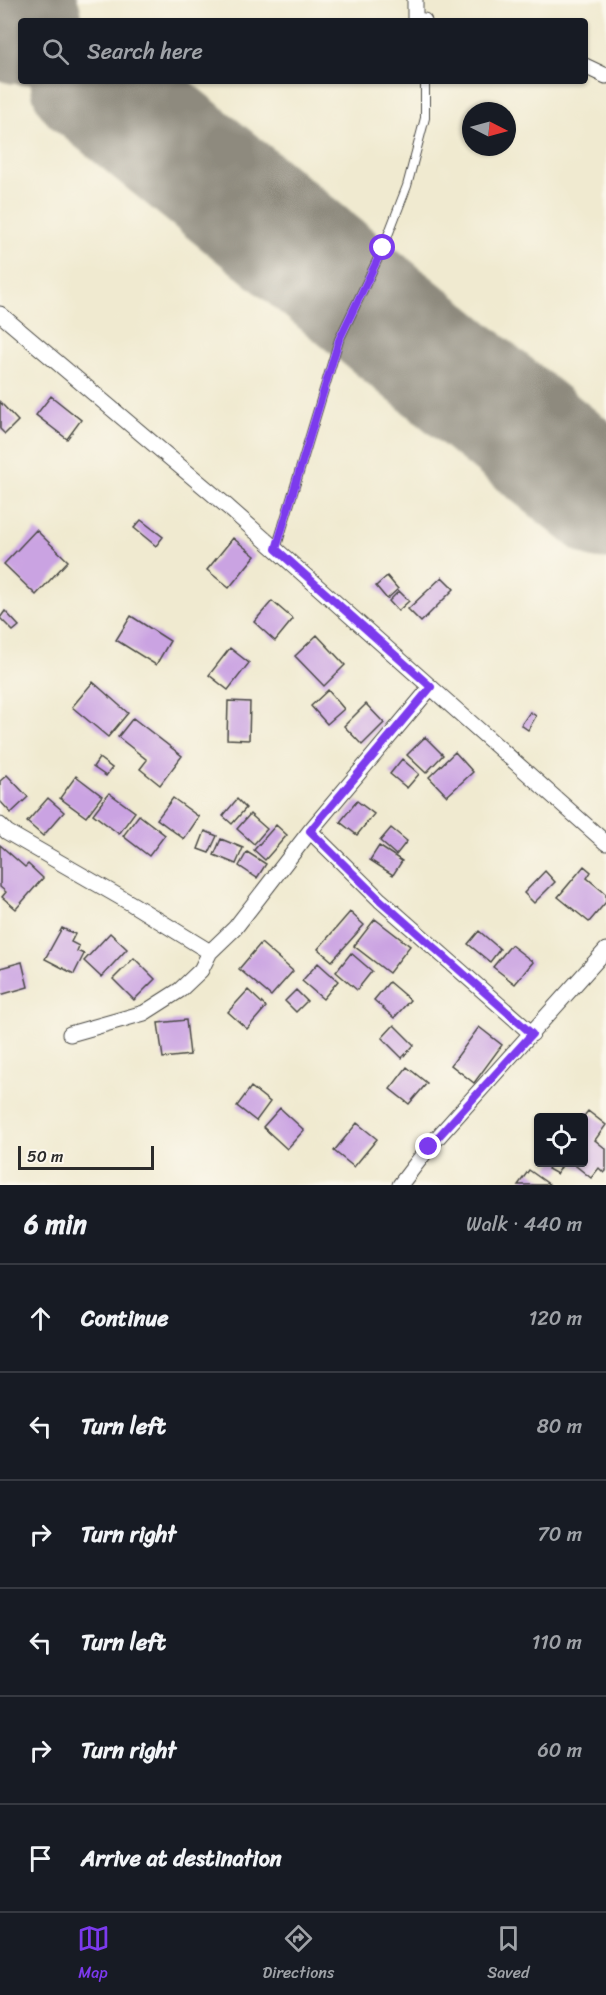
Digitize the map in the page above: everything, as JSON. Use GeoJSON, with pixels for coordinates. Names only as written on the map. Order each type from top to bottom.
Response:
{"type":"FeatureCollection","features":[{"type":"Feature","properties":{"kind":"street"},"geometry":{"type":"LineString","coordinates":[[415,0],[418,18]]}},
{"type":"Feature","properties":{"kind":"street"},"geometry":{"type":"LineString","coordinates":[[588,67],[606,76]]}},
{"type":"Feature","properties":{"kind":"street"},"geometry":{"type":"LineString","coordinates":[[0,314],[276,549],[606,843]]}},
{"type":"Feature","properties":{"kind":"street"},"geometry":{"type":"LineString","coordinates":[[70,1034],[144,1013],[180,990],[201,970],[210,952],[235,927],[310,831],[431,687]]}},
{"type":"Feature","properties":{"kind":"street"},"geometry":{"type":"LineString","coordinates":[[0,825],[7,832],[210,952]]}},
{"type":"Feature","properties":{"kind":"street"},"geometry":{"type":"LineString","coordinates":[[310,831],[373,893],[532,1034]]}},
{"type":"Feature","properties":{"kind":"street"},"geometry":{"type":"LineString","coordinates":[[400,1185],[429,1147],[606,950]]}},
{"type":"Feature","properties":{"kind":"lane"},"geometry":{"type":"LineString","coordinates":[[276,549],[339,340],[383,248],[407,186],[425,118],[425,84]]}},
{"type":"Feature","properties":{"kind":"building"},"geometry":{"type":"Polygon","coordinates":[[[51,396],[81,420],[67,439],[36,415],[51,396]]]}},
{"type":"Feature","properties":{"kind":"building"},"geometry":{"type":"Polygon","coordinates":[[[0,402],[18,421],[5,434],[0,429],[0,402]]]}},
{"type":"Feature","properties":{"kind":"building"},"geometry":{"type":"Polygon","coordinates":[[[141,520],[163,537],[156,546],[134,528],[141,520]]]}},
{"type":"Feature","properties":{"kind":"building"},"geometry":{"type":"Polygon","coordinates":[[[36,530],[68,561],[36,595],[4,564],[36,530]]]}},
{"type":"Feature","properties":{"kind":"building"},"geometry":{"type":"Polygon","coordinates":[[[233,538],[255,556],[229,588],[207,570],[233,538]]]}},
{"type":"Feature","properties":{"kind":"building"},"geometry":{"type":"Polygon","coordinates":[[[387,576],[398,589],[387,599],[376,586],[387,576]]]}},
{"type":"Feature","properties":{"kind":"building"},"geometry":{"type":"Polygon","coordinates":[[[442,577],[454,589],[421,622],[408,609],[442,577]]]}},
{"type":"Feature","properties":{"kind":"building"},"geometry":{"type":"Polygon","coordinates":[[[399,591],[409,601],[398,611],[389,601],[399,591]]]}},
{"type":"Feature","properties":{"kind":"building"},"geometry":{"type":"Polygon","coordinates":[[[272,601],[293,619],[275,641],[254,622],[272,601]]]}},
{"type":"Feature","properties":{"kind":"building"},"geometry":{"type":"Polygon","coordinates":[[[5,611],[19,626],[13,631],[0,618],[5,611]]]}},
{"type":"Feature","properties":{"kind":"building"},"geometry":{"type":"Polygon","coordinates":[[[131,616],[170,641],[156,665],[116,640],[131,616]]]}},
{"type":"Feature","properties":{"kind":"building"},"geometry":{"type":"Polygon","coordinates":[[[317,635],[345,665],[324,686],[295,656],[317,635]]]}},
{"type":"Feature","properties":{"kind":"building"},"geometry":{"type":"Polygon","coordinates":[[[230,648],[249,663],[228,690],[209,675],[230,648]]]}},
{"type":"Feature","properties":{"kind":"building"},"geometry":{"type":"Polygon","coordinates":[[[93,682],[128,713],[108,737],[72,707],[93,682]]]}},
{"type":"Feature","properties":{"kind":"building"},"geometry":{"type":"Polygon","coordinates":[[[328,690],[344,709],[327,724],[311,706],[328,690]]]}},
{"type":"Feature","properties":{"kind":"building"},"geometry":{"type":"Polygon","coordinates":[[[228,701],[250,702],[249,740],[227,739],[228,701]]]}},
{"type":"Feature","properties":{"kind":"building"},"geometry":{"type":"Polygon","coordinates":[[[366,704],[384,723],[362,745],[344,726],[366,704]]]}},
{"type":"Feature","properties":{"kind":"building"},"geometry":{"type":"Polygon","coordinates":[[[530,712],[536,716],[528,730],[521,725],[530,712]]]}},
{"type":"Feature","properties":{"kind":"building"},"geometry":{"type":"Polygon","coordinates":[[[133,718],[182,756],[160,785],[140,769],[147,760],[118,737],[133,718]]]}},
{"type":"Feature","properties":{"kind":"building"},"geometry":{"type":"Polygon","coordinates":[[[425,737],[443,755],[426,773],[407,755],[425,737]]]}},
{"type":"Feature","properties":{"kind":"building"},"geometry":{"type":"Polygon","coordinates":[[[455,752],[473,772],[447,796],[429,777],[455,752]]]}},
{"type":"Feature","properties":{"kind":"building"},"geometry":{"type":"Polygon","coordinates":[[[99,758],[112,768],[106,776],[93,767],[99,758]]]}},
{"type":"Feature","properties":{"kind":"building"},"geometry":{"type":"Polygon","coordinates":[[[402,759],[419,774],[407,788],[390,774],[402,759]]]}},
{"type":"Feature","properties":{"kind":"building"},"geometry":{"type":"Polygon","coordinates":[[[7,775],[28,797],[11,813],[0,801],[0,781],[7,775]]]}},
{"type":"Feature","properties":{"kind":"building"},"geometry":{"type":"Polygon","coordinates":[[[76,776],[102,796],[86,817],[60,798],[76,776]]]}},
{"type":"Feature","properties":{"kind":"building"},"geometry":{"type":"Polygon","coordinates":[[[109,793],[135,812],[119,834],[93,814],[109,793]]]}},
{"type":"Feature","properties":{"kind":"building"},"geometry":{"type":"Polygon","coordinates":[[[48,798],[64,812],[43,836],[27,822],[48,798]]]}},
{"type":"Feature","properties":{"kind":"building"},"geometry":{"type":"Polygon","coordinates":[[[173,798],[199,817],[184,839],[157,819],[173,798]]]}},
{"type":"Feature","properties":{"kind":"building"},"geometry":{"type":"Polygon","coordinates":[[[237,799],[246,808],[232,824],[223,816],[237,799]]]}},
{"type":"Feature","properties":{"kind":"building"},"geometry":{"type":"Polygon","coordinates":[[[357,801],[374,814],[357,835],[340,822],[357,801]]]}},
{"type":"Feature","properties":{"kind":"building"},"geometry":{"type":"Polygon","coordinates":[[[250,814],[267,829],[254,844],[237,829],[250,814]]]}},
{"type":"Feature","properties":{"kind":"building"},"geometry":{"type":"Polygon","coordinates":[[[139,815],[165,835],[149,856],[123,836],[139,815]]]}},
{"type":"Feature","properties":{"kind":"building"},"geometry":{"type":"Polygon","coordinates":[[[276,825],[287,835],[265,860],[254,850],[276,825]]]}},
{"type":"Feature","properties":{"kind":"building"},"geometry":{"type":"Polygon","coordinates":[[[391,828],[407,841],[396,855],[380,841],[391,828]]]}},
{"type":"Feature","properties":{"kind":"building"},"geometry":{"type":"Polygon","coordinates":[[[205,831],[217,836],[209,853],[198,849],[205,831]]]}},
{"type":"Feature","properties":{"kind":"building"},"geometry":{"type":"Polygon","coordinates":[[[221,839],[243,848],[236,864],[214,855],[221,839]]]}},
{"type":"Feature","properties":{"kind":"building"},"geometry":{"type":"Polygon","coordinates":[[[0,845],[25,867],[28,864],[43,878],[16,909],[2,897],[6,892],[0,887],[0,845]]]}},
{"type":"Feature","properties":{"kind":"building"},"geometry":{"type":"Polygon","coordinates":[[[379,846],[402,861],[393,875],[370,860],[379,846]]]}},
{"type":"Feature","properties":{"kind":"building"},"geometry":{"type":"Polygon","coordinates":[[[247,852],[266,864],[257,878],[239,866],[247,852]]]}},
{"type":"Feature","properties":{"kind":"building"},"geometry":{"type":"Polygon","coordinates":[[[584,866],[591,872],[587,878],[606,894],[606,902],[589,922],[558,897],[584,866]]]}},
{"type":"Feature","properties":{"kind":"building"},"geometry":{"type":"Polygon","coordinates":[[[545,871],[555,882],[534,903],[524,893],[545,871]]]}},
{"type":"Feature","properties":{"kind":"building"},"geometry":{"type":"Polygon","coordinates":[[[350,912],[364,925],[332,961],[318,949],[350,912]]]}},
{"type":"Feature","properties":{"kind":"building"},"geometry":{"type":"Polygon","coordinates":[[[375,919],[410,946],[389,973],[354,946],[375,919]]]}},
{"type":"Feature","properties":{"kind":"building"},"geometry":{"type":"Polygon","coordinates":[[[62,928],[75,934],[71,942],[79,946],[77,951],[84,954],[74,974],[45,959],[62,928]]]}},
{"type":"Feature","properties":{"kind":"building"},"geometry":{"type":"Polygon","coordinates":[[[479,931],[500,949],[490,962],[468,944],[479,931]]]}},
{"type":"Feature","properties":{"kind":"building"},"geometry":{"type":"Polygon","coordinates":[[[110,933],[127,949],[101,977],[84,961],[110,933]]]}},
{"type":"Feature","properties":{"kind":"building"},"geometry":{"type":"Polygon","coordinates":[[[261,943],[293,971],[271,996],[239,969],[261,943]]]}},
{"type":"Feature","properties":{"kind":"building"},"geometry":{"type":"Polygon","coordinates":[[[511,945],[533,962],[515,984],[493,967],[511,945]]]}},
{"type":"Feature","properties":{"kind":"building"},"geometry":{"type":"Polygon","coordinates":[[[351,953],[372,971],[357,990],[336,972],[351,953]]]}},
{"type":"Feature","properties":{"kind":"building"},"geometry":{"type":"Polygon","coordinates":[[[134,958],[155,979],[134,1000],[113,979],[134,958]]]}},
{"type":"Feature","properties":{"kind":"building"},"geometry":{"type":"Polygon","coordinates":[[[22,962],[28,987],[0,995],[0,968],[22,962]]]}},
{"type":"Feature","properties":{"kind":"building"},"geometry":{"type":"Polygon","coordinates":[[[318,963],[338,981],[323,999],[302,981],[318,963]]]}},
{"type":"Feature","properties":{"kind":"building"},"geometry":{"type":"Polygon","coordinates":[[[389,982],[410,1000],[394,1018],[374,1000],[389,982]]]}},
{"type":"Feature","properties":{"kind":"building"},"geometry":{"type":"Polygon","coordinates":[[[248,990],[266,1007],[247,1029],[228,1012],[248,990]]]}},
{"type":"Feature","properties":{"kind":"building"},"geometry":{"type":"Polygon","coordinates":[[[296,990],[307,1001],[296,1012],[285,1001],[296,990]]]}},
{"type":"Feature","properties":{"kind":"building"},"geometry":{"type":"Polygon","coordinates":[[[186,1020],[190,1055],[163,1058],[158,1023],[186,1020]]]}},
{"type":"Feature","properties":{"kind":"building"},"geometry":{"type":"Polygon","coordinates":[[[394,1025],[414,1045],[402,1058],[382,1038],[394,1025]]]}},
{"type":"Feature","properties":{"kind":"building"},"geometry":{"type":"Polygon","coordinates":[[[479,1027],[502,1045],[474,1083],[451,1065],[479,1027]]]}},
{"type":"Feature","properties":{"kind":"building"},"geometry":{"type":"Polygon","coordinates":[[[407,1067],[427,1083],[409,1104],[390,1089],[407,1067]]]}},
{"type":"Feature","properties":{"kind":"building"},"geometry":{"type":"Polygon","coordinates":[[[251,1087],[270,1102],[256,1121],[237,1106],[251,1087]]]}},
{"type":"Feature","properties":{"kind":"building"},"geometry":{"type":"Polygon","coordinates":[[[280,1108],[304,1130],[287,1149],[263,1127],[280,1108]]]}},
{"type":"Feature","properties":{"kind":"building"},"geometry":{"type":"Polygon","coordinates":[[[588,1111],[606,1125],[595,1140],[606,1149],[606,1171],[604,1173],[599,1168],[591,1178],[577,1167],[588,1167],[588,1111]]]}},
{"type":"Feature","properties":{"kind":"building"},"geometry":{"type":"Polygon","coordinates":[[[357,1123],[377,1139],[354,1167],[334,1151],[357,1123]]]}},
{"type":"Feature","properties":{"kind":"building"},"geometry":{"type":"Polygon","coordinates":[[[549,1167],[561,1167],[557,1174],[548,1169],[549,1167]]]}},
{"type":"Feature","properties":{"kind":"building"},"geometry":{"type":"Polygon","coordinates":[[[529,1170],[550,1185],[518,1185],[529,1170]]]}},
{"type":"Feature","properties":{"kind":"runway"},"geometry":{"type":"LineString","coordinates":[[0,6],[18,21]]}},
{"type":"Feature","properties":{"kind":"runway"},"geometry":{"type":"LineString","coordinates":[[96,84],[606,498]]}},
{"type":"Feature","properties":{"kind":"route"},"geometry":{"type":"LineString","coordinates":[[383,248],[339,340],[276,549],[431,687],[310,831],[380,900],[532,1034],[429,1147]]}}]}
